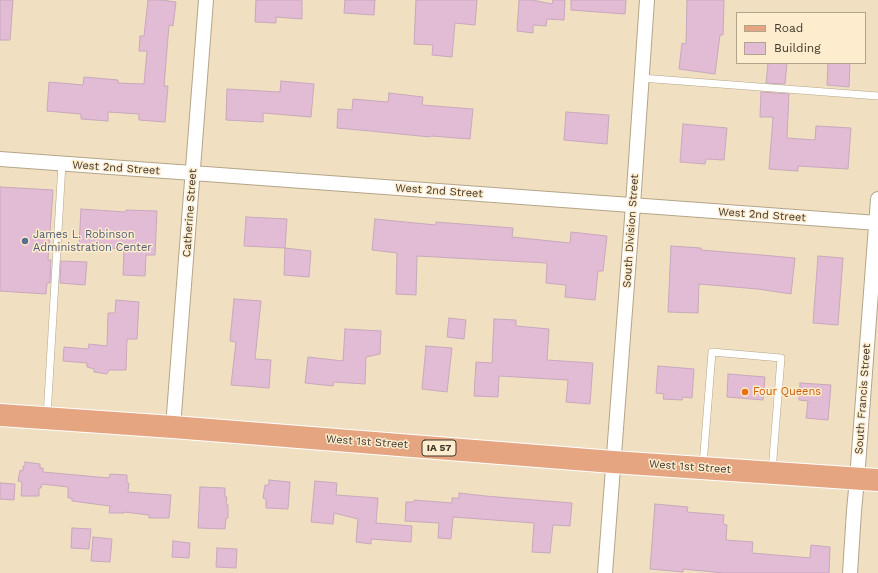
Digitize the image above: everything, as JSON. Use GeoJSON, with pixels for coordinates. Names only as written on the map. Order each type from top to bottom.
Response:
{"type":"FeatureCollection","features":[{"type":"Feature","properties":{"kind":"main road","name":"West 1st Street"},"geometry":{"type":"LineString","coordinates":[[0,415],[868,480]]}},
{"type":"Feature","properties":{"kind":"street","name":"Catherine Street"},"geometry":{"type":"LineString","coordinates":[[173,427],[206,0]]}},
{"type":"Feature","properties":{"kind":"street","name":"South Division Street"},"geometry":{"type":"LineString","coordinates":[[605,573],[647,0]]}},
{"type":"Feature","properties":{"kind":"street","name":"West 2nd Street"},"geometry":{"type":"LineString","coordinates":[[0,159],[877,223]]}},
{"type":"Feature","properties":{"kind":"street","name":"South Francis Street"},"geometry":{"type":"LineString","coordinates":[[850,573],[854,511],[868,480],[878,199]]}},
{"type":"Feature","properties":{"kind":"lane"},"geometry":{"type":"LineString","coordinates":[[641,78],[878,96]]}},
{"type":"Feature","properties":{"kind":"lane"},"geometry":{"type":"LineString","coordinates":[[47,418],[62,164]]}},
{"type":"Feature","properties":{"kind":"lane"},"geometry":{"type":"LineString","coordinates":[[702,468],[712,352],[781,358],[772,473]]}},
{"type":"Feature","properties":{"kind":"building"},"geometry":{"type":"Polygon","coordinates":[[[0,0],[13,0],[10,40],[0,40],[0,0]]]}},
{"type":"Feature","properties":{"kind":"building"},"geometry":{"type":"Polygon","coordinates":[[[148,0],[176,2],[173,26],[169,25],[164,86],[168,86],[165,122],[139,120],[139,114],[108,112],[108,121],[81,119],[81,114],[47,111],[49,82],[83,85],[84,77],[118,80],[118,83],[144,84],[147,51],[139,51],[140,36],[144,36],[148,0]]]}},
{"type":"Feature","properties":{"kind":"building"},"geometry":{"type":"Polygon","coordinates":[[[256,0],[302,0],[302,19],[276,17],[276,23],[255,22],[256,0]]]}},
{"type":"Feature","properties":{"kind":"building"},"geometry":{"type":"Polygon","coordinates":[[[345,0],[375,0],[374,15],[344,13],[345,0]]]}},
{"type":"Feature","properties":{"kind":"building"},"geometry":{"type":"Polygon","coordinates":[[[416,0],[477,0],[475,25],[455,23],[452,57],[432,55],[433,45],[414,44],[416,0]]]}},
{"type":"Feature","properties":{"kind":"building"},"geometry":{"type":"Polygon","coordinates":[[[519,0],[532,0],[552,4],[553,0],[565,0],[564,20],[547,19],[546,26],[533,25],[533,33],[517,31],[519,0]]]}},
{"type":"Feature","properties":{"kind":"building"},"geometry":{"type":"Polygon","coordinates":[[[571,0],[626,0],[625,14],[571,10],[571,0]]]}},
{"type":"Feature","properties":{"kind":"building"},"geometry":{"type":"Polygon","coordinates":[[[687,0],[724,0],[723,35],[720,35],[715,74],[679,69],[682,43],[686,44],[687,0]]]}},
{"type":"Feature","properties":{"kind":"building"},"geometry":{"type":"Polygon","coordinates":[[[768,64],[787,64],[785,84],[766,83],[768,64]]]}},
{"type":"Feature","properties":{"kind":"building"},"geometry":{"type":"Polygon","coordinates":[[[828,64],[850,64],[849,87],[827,85],[828,64]]]}},
{"type":"Feature","properties":{"kind":"building"},"geometry":{"type":"Polygon","coordinates":[[[281,81],[314,84],[311,117],[263,113],[263,122],[226,120],[227,89],[280,92],[281,81]]]}},
{"type":"Feature","properties":{"kind":"building"},"geometry":{"type":"Polygon","coordinates":[[[761,92],[789,94],[787,138],[815,140],[816,126],[851,128],[848,169],[798,166],[798,171],[769,169],[773,117],[760,117],[761,92]]]}},
{"type":"Feature","properties":{"kind":"building"},"geometry":{"type":"Polygon","coordinates":[[[389,93],[423,97],[422,105],[473,109],[470,139],[430,137],[337,128],[338,109],[352,110],[353,99],[388,102],[389,93]]]}},
{"type":"Feature","properties":{"kind":"building"},"geometry":{"type":"Polygon","coordinates":[[[566,112],[609,115],[607,144],[564,140],[566,112]]]}},
{"type":"Feature","properties":{"kind":"building"},"geometry":{"type":"Polygon","coordinates":[[[683,124],[727,128],[724,160],[706,159],[705,164],[680,162],[683,124]]]}},
{"type":"Feature","properties":{"kind":"building","name":"James L. Robinson Administration Center"},"geometry":{"type":"Polygon","coordinates":[[[0,187],[53,190],[48,260],[51,260],[50,283],[47,283],[46,294],[0,291],[0,187]]]}},
{"type":"Feature","properties":{"kind":"building"},"geometry":{"type":"Polygon","coordinates":[[[81,209],[125,212],[126,210],[157,211],[155,255],[146,255],[145,276],[123,275],[124,249],[79,246],[81,209]]]}},
{"type":"Feature","properties":{"kind":"building"},"geometry":{"type":"Polygon","coordinates":[[[246,217],[287,219],[285,248],[244,246],[246,217]]]}},
{"type":"Feature","properties":{"kind":"building"},"geometry":{"type":"Polygon","coordinates":[[[375,219],[436,225],[436,222],[513,228],[512,237],[570,243],[571,232],[607,236],[603,271],[598,271],[595,300],[565,297],[566,285],[546,283],[547,263],[417,256],[416,295],[396,294],[397,253],[372,250],[375,219]]]}},
{"type":"Feature","properties":{"kind":"building"},"geometry":{"type":"Polygon","coordinates":[[[671,246],[795,258],[791,294],[758,289],[699,284],[698,313],[668,312],[671,246]]]}},
{"type":"Feature","properties":{"kind":"building"},"geometry":{"type":"Polygon","coordinates":[[[285,248],[311,251],[309,277],[284,275],[285,248]]]}},
{"type":"Feature","properties":{"kind":"building"},"geometry":{"type":"Polygon","coordinates":[[[818,256],[843,258],[838,325],[813,323],[818,256]]]}},
{"type":"Feature","properties":{"kind":"building"},"geometry":{"type":"Polygon","coordinates":[[[61,261],[87,262],[85,285],[60,283],[61,261]]]}},
{"type":"Feature","properties":{"kind":"building"},"geometry":{"type":"Polygon","coordinates":[[[234,299],[261,301],[255,359],[271,360],[269,388],[231,385],[236,342],[230,341],[234,299]]]}},
{"type":"Feature","properties":{"kind":"building"},"geometry":{"type":"Polygon","coordinates":[[[116,300],[139,302],[137,339],[127,339],[126,370],[109,370],[107,374],[94,372],[94,369],[87,367],[87,363],[63,361],[64,347],[88,349],[89,344],[107,346],[108,313],[115,313],[116,300]]]}},
{"type":"Feature","properties":{"kind":"building"},"geometry":{"type":"Polygon","coordinates":[[[449,318],[466,320],[464,339],[447,337],[449,318]]]}},
{"type":"Feature","properties":{"kind":"building"},"geometry":{"type":"Polygon","coordinates":[[[494,319],[516,320],[516,326],[549,329],[547,360],[593,363],[590,404],[566,402],[568,380],[499,376],[498,397],[474,396],[476,362],[492,363],[494,319]]]}},
{"type":"Feature","properties":{"kind":"building"},"geometry":{"type":"Polygon","coordinates":[[[345,329],[381,331],[380,354],[366,357],[365,384],[334,382],[333,386],[305,383],[308,357],[343,361],[345,329]]]}},
{"type":"Feature","properties":{"kind":"building"},"geometry":{"type":"Polygon","coordinates":[[[426,346],[452,348],[447,392],[422,389],[426,346]]]}},
{"type":"Feature","properties":{"kind":"building"},"geometry":{"type":"Polygon","coordinates":[[[658,366],[694,369],[692,398],[683,397],[682,400],[663,399],[664,394],[656,393],[658,366]]]}},
{"type":"Feature","properties":{"kind":"building","name":"Four Queens"},"geometry":{"type":"Polygon","coordinates":[[[728,374],[765,377],[763,400],[727,397],[728,374]]]}},
{"type":"Feature","properties":{"kind":"building"},"geometry":{"type":"Polygon","coordinates":[[[800,383],[831,385],[828,420],[806,418],[808,401],[799,400],[800,383]]]}},
{"type":"Feature","properties":{"kind":"building"},"geometry":{"type":"Polygon","coordinates":[[[25,462],[40,464],[40,468],[43,468],[43,472],[109,478],[110,474],[127,475],[127,483],[129,483],[128,492],[171,495],[169,518],[149,518],[149,515],[124,512],[109,513],[110,506],[72,501],[72,498],[68,498],[68,487],[42,484],[41,488],[39,488],[39,496],[21,496],[22,482],[18,481],[20,470],[23,471],[25,462]]]}},
{"type":"Feature","properties":{"kind":"building"},"geometry":{"type":"Polygon","coordinates":[[[269,480],[290,482],[288,509],[266,508],[266,499],[263,498],[265,485],[269,485],[269,480]]]}},
{"type":"Feature","properties":{"kind":"building"},"geometry":{"type":"Polygon","coordinates":[[[315,481],[337,483],[336,495],[378,498],[376,523],[412,526],[411,542],[371,539],[371,544],[356,542],[358,519],[334,513],[333,524],[311,522],[315,481]]]}},
{"type":"Feature","properties":{"kind":"building"},"geometry":{"type":"Polygon","coordinates":[[[0,483],[15,484],[14,500],[0,499],[0,483]]]}},
{"type":"Feature","properties":{"kind":"building"},"geometry":{"type":"Polygon","coordinates":[[[200,487],[225,488],[225,497],[227,497],[226,504],[228,505],[228,518],[226,518],[225,529],[198,528],[200,487]]]}},
{"type":"Feature","properties":{"kind":"building"},"geometry":{"type":"Polygon","coordinates":[[[459,493],[572,503],[570,526],[553,525],[550,553],[532,552],[534,523],[453,517],[451,539],[438,538],[439,523],[405,521],[406,502],[414,502],[414,500],[452,503],[452,498],[459,498],[459,493]]]}},
{"type":"Feature","properties":{"kind":"building"},"geometry":{"type":"Polygon","coordinates":[[[655,504],[688,507],[687,512],[724,515],[723,524],[727,525],[726,540],[753,542],[752,553],[810,558],[811,545],[830,547],[829,573],[724,573],[683,569],[683,572],[650,569],[655,504]]]}},
{"type":"Feature","properties":{"kind":"building"},"geometry":{"type":"Polygon","coordinates":[[[72,528],[91,529],[89,549],[71,548],[72,528]]]}},
{"type":"Feature","properties":{"kind":"building"},"geometry":{"type":"Polygon","coordinates":[[[93,537],[112,539],[110,562],[91,561],[93,537]]]}},
{"type":"Feature","properties":{"kind":"building"},"geometry":{"type":"Polygon","coordinates":[[[173,541],[190,543],[189,558],[172,557],[173,541]]]}},
{"type":"Feature","properties":{"kind":"building"},"geometry":{"type":"Polygon","coordinates":[[[217,548],[237,549],[236,568],[216,567],[217,548]]]}},
{"type":"Feature","properties":{"kind":"place","name":"James L. Robinson Administration Center"},"geometry":{"type":"Point","coordinates":[25,241]}},
{"type":"Feature","properties":{"kind":"place","name":"Four Queens"},"geometry":{"type":"Point","coordinates":[745,392]}}]}
